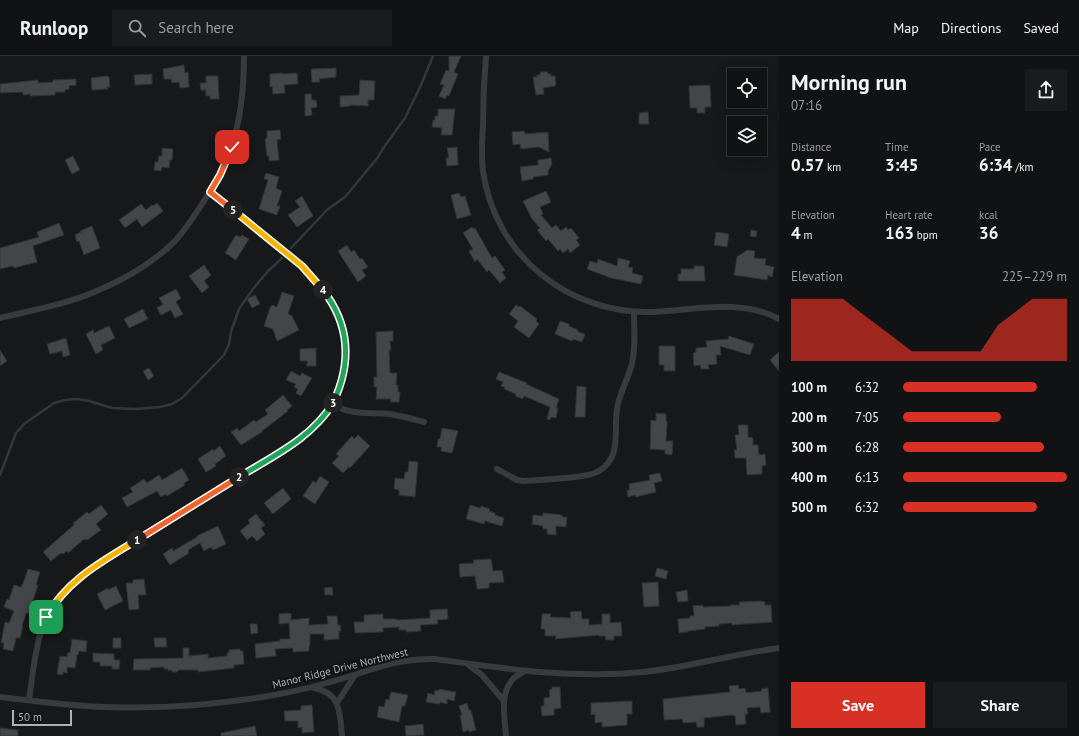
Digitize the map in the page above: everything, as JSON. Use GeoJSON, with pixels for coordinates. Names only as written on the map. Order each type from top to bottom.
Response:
{"type":"FeatureCollection","features":[{"type":"Feature","properties":{"kind":"street"},"geometry":{"type":"LineString","coordinates":[[0,318],[80,297],[111,285],[161,254],[173,243],[187,226],[210,192],[220,175],[232,147],[240,116],[243,96],[244,56]]}},
{"type":"Feature","properties":{"kind":"street"},"geometry":{"type":"LineString","coordinates":[[486,56],[482,153],[484,171],[492,206],[497,219],[505,232],[523,257],[537,271],[555,285],[574,296],[614,309],[634,312],[741,307],[779,319]]}},
{"type":"Feature","properties":{"kind":"street"},"geometry":{"type":"LineString","coordinates":[[29,700],[36,649],[42,629],[52,607],[68,587],[108,557],[300,439],[318,423],[332,404],[342,379],[346,354],[342,327],[333,303],[317,282],[302,266],[210,192]]}},
{"type":"Feature","properties":{"kind":"street"},"geometry":{"type":"LineString","coordinates":[[497,469],[517,480],[524,481],[586,476],[599,471],[609,462],[616,446],[616,417],[618,404],[629,375],[632,362],[634,312]]}},
{"type":"Feature","properties":{"kind":"street"},"geometry":{"type":"LineString","coordinates":[[332,404],[341,409],[352,412],[391,414],[424,422]]}},
{"type":"Feature","properties":{"kind":"street","name":"Manor Ridge Drive Northwest"},"geometry":{"type":"LineString","coordinates":[[0,697],[104,707],[173,707],[242,701],[276,695],[355,675],[400,661],[419,659],[435,659],[523,672],[568,674],[644,672],[678,668],[779,648]]}},
{"type":"Feature","properties":{"kind":"street"},"geometry":{"type":"LineString","coordinates":[[468,664],[482,675],[503,700]]}},
{"type":"Feature","properties":{"kind":"street"},"geometry":{"type":"LineString","coordinates":[[506,736],[503,700],[508,686],[513,678],[523,672]]}},
{"type":"Feature","properties":{"kind":"street"},"geometry":{"type":"LineString","coordinates":[[337,703],[355,675]]}},
{"type":"Feature","properties":{"kind":"street"},"geometry":{"type":"LineString","coordinates":[[311,687],[322,689],[331,695],[337,703],[340,714],[342,736]]}},
{"type":"Feature","properties":{"kind":"building"},"geometry":{"type":"Polygon","coordinates":[[[449,56],[461,56],[454,72],[458,74],[449,96],[447,95],[445,99],[439,96],[444,85],[440,84],[446,70],[449,71],[449,56]]]}},
{"type":"Feature","properties":{"kind":"building"},"geometry":{"type":"Polygon","coordinates":[[[184,65],[185,73],[188,72],[189,87],[180,88],[179,82],[172,83],[171,79],[164,79],[163,69],[184,65]]]}},
{"type":"Feature","properties":{"kind":"building"},"geometry":{"type":"Polygon","coordinates":[[[336,68],[336,77],[319,79],[320,82],[312,82],[311,69],[336,68]]]}},
{"type":"Feature","properties":{"kind":"building"},"geometry":{"type":"Polygon","coordinates":[[[540,72],[548,72],[551,76],[555,76],[556,84],[555,86],[543,88],[544,94],[536,95],[533,77],[540,75],[540,72]]]}},
{"type":"Feature","properties":{"kind":"building"},"geometry":{"type":"Polygon","coordinates":[[[297,73],[298,84],[284,85],[285,93],[273,94],[272,86],[270,87],[270,74],[297,73]]]}},
{"type":"Feature","properties":{"kind":"building"},"geometry":{"type":"Polygon","coordinates":[[[152,74],[152,84],[135,85],[134,75],[152,74]]]}},
{"type":"Feature","properties":{"kind":"building"},"geometry":{"type":"Polygon","coordinates":[[[206,76],[218,76],[219,99],[210,99],[210,96],[206,96],[206,90],[201,90],[200,83],[206,83],[206,76]]]}},
{"type":"Feature","properties":{"kind":"building"},"geometry":{"type":"Polygon","coordinates":[[[109,77],[110,87],[107,87],[108,89],[92,90],[91,78],[109,77]]]}},
{"type":"Feature","properties":{"kind":"building"},"geometry":{"type":"Polygon","coordinates":[[[76,79],[76,85],[69,86],[69,89],[65,90],[65,92],[55,92],[55,95],[30,96],[30,94],[23,95],[23,92],[0,93],[0,84],[38,80],[38,83],[53,82],[53,80],[76,79]]]}},
{"type":"Feature","properties":{"kind":"building"},"geometry":{"type":"Polygon","coordinates":[[[360,80],[375,81],[374,100],[368,100],[368,106],[350,105],[340,107],[340,96],[359,95],[360,80]]]}},
{"type":"Feature","properties":{"kind":"building"},"geometry":{"type":"Polygon","coordinates":[[[710,85],[711,107],[705,107],[705,113],[697,113],[697,108],[690,108],[689,86],[710,85]]]}},
{"type":"Feature","properties":{"kind":"building"},"geometry":{"type":"Polygon","coordinates":[[[305,94],[311,94],[312,100],[316,100],[317,107],[311,108],[312,115],[305,116],[305,94]]]}},
{"type":"Feature","properties":{"kind":"building"},"geometry":{"type":"Polygon","coordinates":[[[438,109],[455,109],[452,135],[441,135],[442,128],[432,127],[435,116],[438,116],[438,109]]]}},
{"type":"Feature","properties":{"kind":"building"},"geometry":{"type":"Polygon","coordinates":[[[648,112],[649,124],[639,124],[639,113],[648,112]]]}},
{"type":"Feature","properties":{"kind":"building"},"geometry":{"type":"Polygon","coordinates":[[[280,130],[281,139],[277,140],[279,160],[269,161],[265,139],[267,138],[267,131],[280,130]]]}},
{"type":"Feature","properties":{"kind":"building"},"geometry":{"type":"Polygon","coordinates":[[[524,131],[525,134],[548,132],[549,152],[539,147],[521,149],[520,144],[513,145],[512,132],[524,131]]]}},
{"type":"Feature","properties":{"kind":"building"},"geometry":{"type":"Polygon","coordinates":[[[457,147],[458,165],[447,166],[446,158],[449,158],[447,148],[457,147]]]}},
{"type":"Feature","properties":{"kind":"building"},"geometry":{"type":"Polygon","coordinates":[[[162,148],[173,149],[172,160],[170,160],[169,168],[162,167],[161,171],[154,170],[155,162],[158,162],[159,156],[162,156],[162,148]]]}},
{"type":"Feature","properties":{"kind":"building"},"geometry":{"type":"Polygon","coordinates":[[[73,156],[80,170],[72,174],[65,160],[73,156]]]}},
{"type":"Feature","properties":{"kind":"building"},"geometry":{"type":"Polygon","coordinates":[[[551,158],[552,164],[548,171],[548,175],[533,177],[533,179],[522,181],[520,167],[538,165],[538,160],[551,158]]]}},
{"type":"Feature","properties":{"kind":"building"},"geometry":{"type":"Polygon","coordinates":[[[266,173],[279,177],[276,188],[282,191],[277,206],[280,206],[277,215],[259,209],[268,180],[264,179],[266,173]]]}},
{"type":"Feature","properties":{"kind":"building"},"geometry":{"type":"Polygon","coordinates":[[[546,191],[551,202],[540,207],[543,214],[541,215],[552,228],[556,225],[561,231],[566,227],[568,230],[571,228],[579,238],[576,240],[580,245],[570,253],[568,249],[563,253],[560,249],[558,251],[548,239],[546,241],[537,230],[540,228],[532,219],[523,201],[546,191]]]}},
{"type":"Feature","properties":{"kind":"building"},"geometry":{"type":"Polygon","coordinates":[[[459,193],[461,197],[465,196],[471,215],[457,219],[451,195],[459,193]]]}},
{"type":"Feature","properties":{"kind":"building"},"geometry":{"type":"Polygon","coordinates":[[[302,196],[313,216],[297,227],[288,215],[300,207],[295,201],[302,196]]]}},
{"type":"Feature","properties":{"kind":"building"},"geometry":{"type":"Polygon","coordinates":[[[157,203],[163,211],[142,227],[137,219],[125,228],[119,220],[141,204],[146,210],[157,203]]]}},
{"type":"Feature","properties":{"kind":"building"},"geometry":{"type":"Polygon","coordinates":[[[59,223],[64,235],[33,246],[37,262],[14,268],[13,266],[0,269],[0,248],[39,237],[37,232],[59,223]]]}},
{"type":"Feature","properties":{"kind":"building"},"geometry":{"type":"Polygon","coordinates":[[[92,226],[100,248],[84,255],[75,235],[92,226]]]}},
{"type":"Feature","properties":{"kind":"building"},"geometry":{"type":"Polygon","coordinates":[[[472,227],[473,229],[475,228],[492,258],[495,256],[505,270],[502,272],[506,278],[500,283],[489,270],[487,272],[477,259],[475,262],[469,251],[473,249],[463,233],[472,227]]]}},
{"type":"Feature","properties":{"kind":"building"},"geometry":{"type":"Polygon","coordinates":[[[751,230],[757,231],[756,237],[750,236],[751,230]]]}},
{"type":"Feature","properties":{"kind":"building"},"geometry":{"type":"Polygon","coordinates":[[[716,232],[729,234],[727,247],[714,245],[716,232]]]}},
{"type":"Feature","properties":{"kind":"building"},"geometry":{"type":"Polygon","coordinates":[[[236,235],[240,237],[242,235],[249,239],[236,260],[225,253],[236,235]]]}},
{"type":"Feature","properties":{"kind":"building"},"geometry":{"type":"Polygon","coordinates":[[[347,245],[351,252],[354,250],[368,267],[362,270],[366,276],[358,282],[338,251],[347,245]]]}},
{"type":"Feature","properties":{"kind":"building"},"geometry":{"type":"Polygon","coordinates":[[[747,250],[755,251],[754,258],[766,259],[765,265],[774,267],[772,277],[768,275],[767,280],[734,275],[737,257],[747,250]]]}},
{"type":"Feature","properties":{"kind":"building"},"geometry":{"type":"Polygon","coordinates":[[[618,258],[630,261],[628,267],[633,268],[632,273],[643,276],[641,284],[611,278],[587,269],[590,261],[597,263],[598,259],[617,266],[618,258]]]}},
{"type":"Feature","properties":{"kind":"building"},"geometry":{"type":"Polygon","coordinates":[[[204,265],[211,275],[204,281],[209,287],[202,293],[189,276],[204,265]]]}},
{"type":"Feature","properties":{"kind":"building"},"geometry":{"type":"Polygon","coordinates":[[[694,266],[704,266],[705,281],[678,281],[678,274],[681,274],[681,269],[694,269],[694,266]]]}},
{"type":"Feature","properties":{"kind":"building"},"geometry":{"type":"Polygon","coordinates":[[[176,289],[181,298],[176,302],[183,314],[175,318],[171,310],[161,315],[157,308],[163,304],[159,298],[176,289]]]}},
{"type":"Feature","properties":{"kind":"building"},"geometry":{"type":"Polygon","coordinates":[[[282,292],[294,296],[288,314],[292,316],[299,330],[277,341],[273,329],[264,326],[270,308],[272,305],[277,307],[282,292]]]}},
{"type":"Feature","properties":{"kind":"building"},"geometry":{"type":"Polygon","coordinates":[[[255,295],[260,304],[252,308],[247,299],[255,295]]]}},
{"type":"Feature","properties":{"kind":"building"},"geometry":{"type":"Polygon","coordinates":[[[516,305],[519,307],[520,306],[537,319],[536,321],[539,324],[529,338],[514,327],[518,321],[509,314],[516,305]]]}},
{"type":"Feature","properties":{"kind":"building"},"geometry":{"type":"Polygon","coordinates":[[[143,309],[148,319],[129,328],[124,319],[143,309]]]}},
{"type":"Feature","properties":{"kind":"building"},"geometry":{"type":"Polygon","coordinates":[[[560,321],[569,324],[569,326],[578,330],[578,332],[585,334],[582,342],[573,339],[572,341],[555,334],[560,321]]]}},
{"type":"Feature","properties":{"kind":"building"},"geometry":{"type":"Polygon","coordinates":[[[109,326],[115,338],[101,345],[103,350],[96,354],[86,334],[93,330],[94,333],[109,326]]]}},
{"type":"Feature","properties":{"kind":"building"},"geometry":{"type":"Polygon","coordinates":[[[393,331],[393,341],[390,341],[391,350],[389,350],[390,373],[397,373],[396,385],[398,385],[398,392],[400,392],[399,402],[390,402],[391,399],[376,399],[377,387],[374,387],[374,377],[377,377],[376,332],[393,331]]]}},
{"type":"Feature","properties":{"kind":"building"},"geometry":{"type":"Polygon","coordinates":[[[729,336],[754,344],[750,355],[720,346],[721,355],[716,355],[717,364],[708,365],[709,369],[701,369],[700,365],[694,366],[693,353],[696,352],[696,348],[707,347],[705,341],[728,339],[729,336]]]}},
{"type":"Feature","properties":{"kind":"building"},"geometry":{"type":"Polygon","coordinates":[[[66,338],[70,355],[63,357],[62,351],[50,354],[47,344],[66,338]]]}},
{"type":"Feature","properties":{"kind":"building"},"geometry":{"type":"Polygon","coordinates":[[[659,346],[675,346],[675,371],[664,371],[664,365],[659,365],[659,346]]]}},
{"type":"Feature","properties":{"kind":"building"},"geometry":{"type":"Polygon","coordinates":[[[316,348],[316,366],[306,366],[308,361],[300,361],[300,349],[316,348]]]}},
{"type":"Feature","properties":{"kind":"building"},"geometry":{"type":"Polygon","coordinates":[[[0,350],[7,361],[0,366],[0,350]]]}},
{"type":"Feature","properties":{"kind":"building"},"geometry":{"type":"Polygon","coordinates":[[[779,352],[779,371],[770,360],[779,352]]]}},
{"type":"Feature","properties":{"kind":"building"},"geometry":{"type":"Polygon","coordinates":[[[149,368],[154,376],[148,380],[143,371],[149,368]]]}},
{"type":"Feature","properties":{"kind":"building"},"geometry":{"type":"Polygon","coordinates":[[[291,371],[300,376],[302,373],[312,378],[301,396],[296,393],[298,389],[294,387],[296,384],[286,380],[291,371]]]}},
{"type":"Feature","properties":{"kind":"building"},"geometry":{"type":"Polygon","coordinates":[[[499,372],[527,383],[526,384],[559,399],[556,408],[558,408],[556,418],[551,417],[550,420],[547,419],[550,407],[524,396],[523,399],[515,396],[516,394],[504,389],[505,387],[501,386],[503,382],[496,379],[499,372]]]}},
{"type":"Feature","properties":{"kind":"building"},"geometry":{"type":"Polygon","coordinates":[[[577,386],[586,387],[585,417],[575,417],[577,386]]]}},
{"type":"Feature","properties":{"kind":"building"},"geometry":{"type":"Polygon","coordinates":[[[283,395],[292,406],[287,410],[288,411],[262,432],[241,445],[231,432],[237,428],[239,431],[254,420],[256,422],[268,414],[265,410],[283,395]]]}},
{"type":"Feature","properties":{"kind":"building"},"geometry":{"type":"Polygon","coordinates":[[[656,413],[666,414],[666,441],[673,441],[672,455],[665,454],[665,450],[650,449],[651,420],[656,421],[656,413]]]}},
{"type":"Feature","properties":{"kind":"building"},"geometry":{"type":"Polygon","coordinates":[[[738,425],[748,425],[748,437],[753,438],[753,445],[758,445],[759,455],[765,454],[766,465],[762,466],[762,474],[747,475],[746,458],[735,458],[734,450],[737,450],[735,435],[739,435],[738,425]]]}},
{"type":"Feature","properties":{"kind":"building"},"geometry":{"type":"Polygon","coordinates":[[[442,428],[458,431],[452,453],[441,451],[442,447],[437,447],[442,428]]]}},
{"type":"Feature","properties":{"kind":"building"},"geometry":{"type":"Polygon","coordinates":[[[358,435],[370,446],[350,468],[349,467],[343,473],[332,463],[339,456],[336,454],[352,436],[354,439],[358,435]]]}},
{"type":"Feature","properties":{"kind":"building"},"geometry":{"type":"Polygon","coordinates":[[[220,446],[226,456],[215,464],[216,466],[206,472],[198,459],[213,449],[214,451],[220,446]]]}},
{"type":"Feature","properties":{"kind":"building"},"geometry":{"type":"Polygon","coordinates":[[[409,461],[418,462],[415,497],[399,495],[399,490],[394,489],[395,478],[404,479],[405,472],[408,472],[409,461]]]}},
{"type":"Feature","properties":{"kind":"building"},"geometry":{"type":"Polygon","coordinates":[[[182,468],[189,480],[184,483],[185,485],[167,496],[166,494],[161,497],[157,491],[127,507],[122,498],[133,492],[130,488],[144,479],[147,483],[159,475],[162,480],[182,468]]]}},
{"type":"Feature","properties":{"kind":"building"},"geometry":{"type":"Polygon","coordinates":[[[660,473],[662,481],[654,483],[656,492],[636,497],[635,495],[628,497],[627,490],[630,490],[629,484],[650,480],[649,475],[660,473]]]}},
{"type":"Feature","properties":{"kind":"building"},"geometry":{"type":"Polygon","coordinates":[[[320,476],[329,482],[315,504],[303,496],[313,481],[316,483],[320,476]]]}},
{"type":"Feature","properties":{"kind":"building"},"geometry":{"type":"Polygon","coordinates":[[[283,488],[291,499],[273,514],[264,503],[283,488]]]}},
{"type":"Feature","properties":{"kind":"building"},"geometry":{"type":"Polygon","coordinates":[[[101,505],[108,514],[96,524],[101,530],[87,540],[84,539],[68,553],[67,551],[63,554],[61,553],[51,561],[43,552],[74,525],[73,523],[87,512],[89,514],[101,505]]]}},
{"type":"Feature","properties":{"kind":"building"},"geometry":{"type":"Polygon","coordinates":[[[470,505],[490,509],[489,511],[495,513],[495,515],[504,518],[502,526],[485,521],[484,524],[466,519],[470,505]]]}},
{"type":"Feature","properties":{"kind":"building"},"geometry":{"type":"Polygon","coordinates":[[[543,513],[567,517],[566,527],[556,526],[556,535],[547,534],[547,529],[543,529],[543,526],[532,524],[533,515],[543,516],[543,513]]]}},
{"type":"Feature","properties":{"kind":"building"},"geometry":{"type":"Polygon","coordinates":[[[256,514],[265,525],[261,528],[265,534],[257,541],[252,536],[247,540],[240,531],[250,523],[248,520],[256,514]]]}},
{"type":"Feature","properties":{"kind":"building"},"geometry":{"type":"Polygon","coordinates":[[[218,526],[226,544],[213,550],[211,547],[204,551],[200,543],[188,550],[189,553],[170,565],[163,554],[172,548],[173,551],[197,536],[218,526]]]}},
{"type":"Feature","properties":{"kind":"building"},"geometry":{"type":"Polygon","coordinates":[[[491,559],[493,571],[502,570],[504,582],[489,583],[489,588],[477,589],[475,576],[460,577],[459,564],[474,563],[473,560],[491,559]]]}},
{"type":"Feature","properties":{"kind":"building"},"geometry":{"type":"Polygon","coordinates":[[[657,568],[668,571],[666,579],[655,576],[657,568]]]}},
{"type":"Feature","properties":{"kind":"building"},"geometry":{"type":"Polygon","coordinates":[[[28,569],[40,572],[36,585],[38,585],[29,613],[26,613],[20,638],[16,638],[13,651],[3,649],[4,643],[1,643],[5,622],[9,623],[14,611],[4,607],[7,599],[9,600],[14,585],[21,587],[23,584],[28,569]]]}},
{"type":"Feature","properties":{"kind":"building"},"geometry":{"type":"Polygon","coordinates":[[[144,579],[146,595],[138,595],[139,609],[129,610],[126,583],[133,583],[133,580],[144,579]]]}},
{"type":"Feature","properties":{"kind":"building"},"geometry":{"type":"Polygon","coordinates":[[[658,582],[659,606],[644,607],[642,583],[658,582]]]}},
{"type":"Feature","properties":{"kind":"building"},"geometry":{"type":"Polygon","coordinates":[[[116,586],[123,601],[105,610],[97,594],[108,588],[108,590],[116,586]]]}},
{"type":"Feature","properties":{"kind":"building"},"geometry":{"type":"Polygon","coordinates":[[[332,587],[333,595],[325,595],[324,588],[332,587]]]}},
{"type":"Feature","properties":{"kind":"building"},"geometry":{"type":"Polygon","coordinates":[[[687,590],[688,601],[678,602],[676,592],[687,590]]]}},
{"type":"Feature","properties":{"kind":"building"},"geometry":{"type":"Polygon","coordinates":[[[739,602],[765,602],[765,605],[771,605],[772,622],[732,625],[732,623],[719,624],[719,626],[705,627],[705,629],[679,633],[678,619],[690,618],[690,616],[694,616],[693,606],[731,606],[740,605],[739,602]]]}},
{"type":"Feature","properties":{"kind":"building"},"geometry":{"type":"Polygon","coordinates":[[[447,609],[448,619],[437,620],[438,624],[420,625],[421,631],[406,632],[406,630],[399,630],[399,627],[383,628],[383,632],[355,633],[354,622],[364,622],[364,615],[383,614],[383,619],[397,620],[430,618],[430,610],[447,609]]]}},
{"type":"Feature","properties":{"kind":"building"},"geometry":{"type":"Polygon","coordinates":[[[581,611],[582,619],[589,619],[589,625],[602,624],[602,614],[610,614],[610,623],[621,622],[622,636],[614,636],[614,640],[606,640],[605,636],[599,635],[555,639],[556,636],[545,636],[545,629],[541,629],[542,614],[551,614],[550,617],[571,618],[570,612],[581,611]]]}},
{"type":"Feature","properties":{"kind":"building"},"geometry":{"type":"Polygon","coordinates":[[[279,614],[291,614],[291,620],[309,618],[309,625],[328,624],[327,616],[337,616],[338,625],[340,625],[341,631],[339,631],[339,639],[324,640],[324,634],[310,634],[309,651],[293,652],[293,648],[275,649],[276,656],[256,658],[255,644],[280,641],[280,639],[290,639],[289,623],[279,624],[279,614]]]}},
{"type":"Feature","properties":{"kind":"building"},"geometry":{"type":"Polygon","coordinates":[[[250,624],[257,624],[258,633],[251,634],[250,624]]]}},
{"type":"Feature","properties":{"kind":"building"},"geometry":{"type":"Polygon","coordinates":[[[113,638],[121,638],[121,648],[113,648],[113,638]]]}},
{"type":"Feature","properties":{"kind":"building"},"geometry":{"type":"Polygon","coordinates":[[[154,638],[166,638],[167,647],[155,647],[154,638]]]}},
{"type":"Feature","properties":{"kind":"building"},"geometry":{"type":"Polygon","coordinates":[[[72,639],[87,641],[86,652],[79,651],[75,668],[67,667],[67,673],[63,672],[63,675],[57,674],[60,656],[67,657],[68,652],[70,653],[72,639]]]}},
{"type":"Feature","properties":{"kind":"building"},"geometry":{"type":"Polygon","coordinates":[[[183,648],[189,648],[189,656],[208,654],[208,658],[227,656],[229,650],[240,649],[240,651],[243,651],[244,664],[234,665],[234,668],[198,672],[198,670],[179,670],[177,672],[172,672],[172,670],[168,671],[168,669],[164,669],[164,667],[150,668],[150,670],[133,670],[134,659],[183,658],[183,648]]]}},
{"type":"Feature","properties":{"kind":"building"},"geometry":{"type":"Polygon","coordinates":[[[93,653],[114,654],[114,660],[120,660],[119,669],[112,669],[112,666],[100,666],[100,662],[93,662],[93,653]]]}},
{"type":"Feature","properties":{"kind":"building"},"geometry":{"type":"Polygon","coordinates":[[[738,685],[739,689],[745,688],[746,693],[762,691],[761,689],[768,688],[770,712],[761,713],[760,707],[747,708],[748,714],[745,714],[746,724],[736,725],[735,716],[732,715],[704,718],[704,727],[697,727],[696,722],[683,723],[682,719],[664,720],[663,699],[730,692],[729,686],[738,685]]]}},
{"type":"Feature","properties":{"kind":"building"},"geometry":{"type":"Polygon","coordinates":[[[552,687],[560,687],[561,708],[554,709],[554,715],[542,716],[541,706],[544,706],[544,698],[550,697],[549,690],[552,689],[552,687]]]}},
{"type":"Feature","properties":{"kind":"building"},"geometry":{"type":"Polygon","coordinates":[[[439,689],[456,692],[454,701],[447,699],[447,704],[440,702],[440,704],[426,702],[428,693],[434,695],[435,690],[439,691],[439,689]]]}},
{"type":"Feature","properties":{"kind":"building"},"geometry":{"type":"Polygon","coordinates":[[[391,692],[408,695],[405,706],[402,706],[399,722],[377,717],[379,706],[384,707],[386,699],[389,700],[391,692]]]}},
{"type":"Feature","properties":{"kind":"building"},"geometry":{"type":"Polygon","coordinates":[[[632,701],[632,714],[627,714],[627,725],[602,727],[602,722],[595,723],[595,714],[591,715],[591,703],[632,701]]]}},
{"type":"Feature","properties":{"kind":"building"},"geometry":{"type":"Polygon","coordinates":[[[467,703],[469,710],[471,710],[476,730],[463,732],[460,715],[462,715],[459,706],[467,703]]]}},
{"type":"Feature","properties":{"kind":"building"},"geometry":{"type":"Polygon","coordinates":[[[312,705],[314,732],[302,733],[302,727],[298,728],[298,721],[285,721],[284,711],[301,710],[301,706],[312,705]]]}},
{"type":"Feature","properties":{"kind":"building"},"geometry":{"type":"Polygon","coordinates":[[[423,724],[424,735],[406,736],[405,726],[423,724]]]}},
{"type":"Feature","properties":{"kind":"building"},"geometry":{"type":"Polygon","coordinates":[[[255,726],[257,736],[221,736],[221,733],[255,726]]]}},
{"type":"Feature","properties":{"kind":"building"},"geometry":{"type":"Polygon","coordinates":[[[0,728],[18,730],[18,736],[0,736],[0,728]]]}},
{"type":"Feature","properties":{"kind":"waterway"},"geometry":{"type":"LineString","coordinates":[[291,248],[327,210],[346,196],[378,157],[405,118],[433,56]]}},
{"type":"Feature","properties":{"kind":"waterway"},"geometry":{"type":"LineString","coordinates":[[0,475],[16,433],[24,424],[54,403],[77,399],[112,408],[136,409],[160,407],[172,404],[182,398],[224,355],[229,344],[231,332],[239,309],[268,271],[282,258]]}},
{"type":"Feature","properties":{"kind":"route"},"geometry":{"type":"LineString","coordinates":[[46,617],[68,587],[108,557],[310,432],[326,414],[338,392],[345,366],[346,354],[342,327],[333,303],[317,282],[302,266],[210,192],[228,160],[232,147]]}}]}
